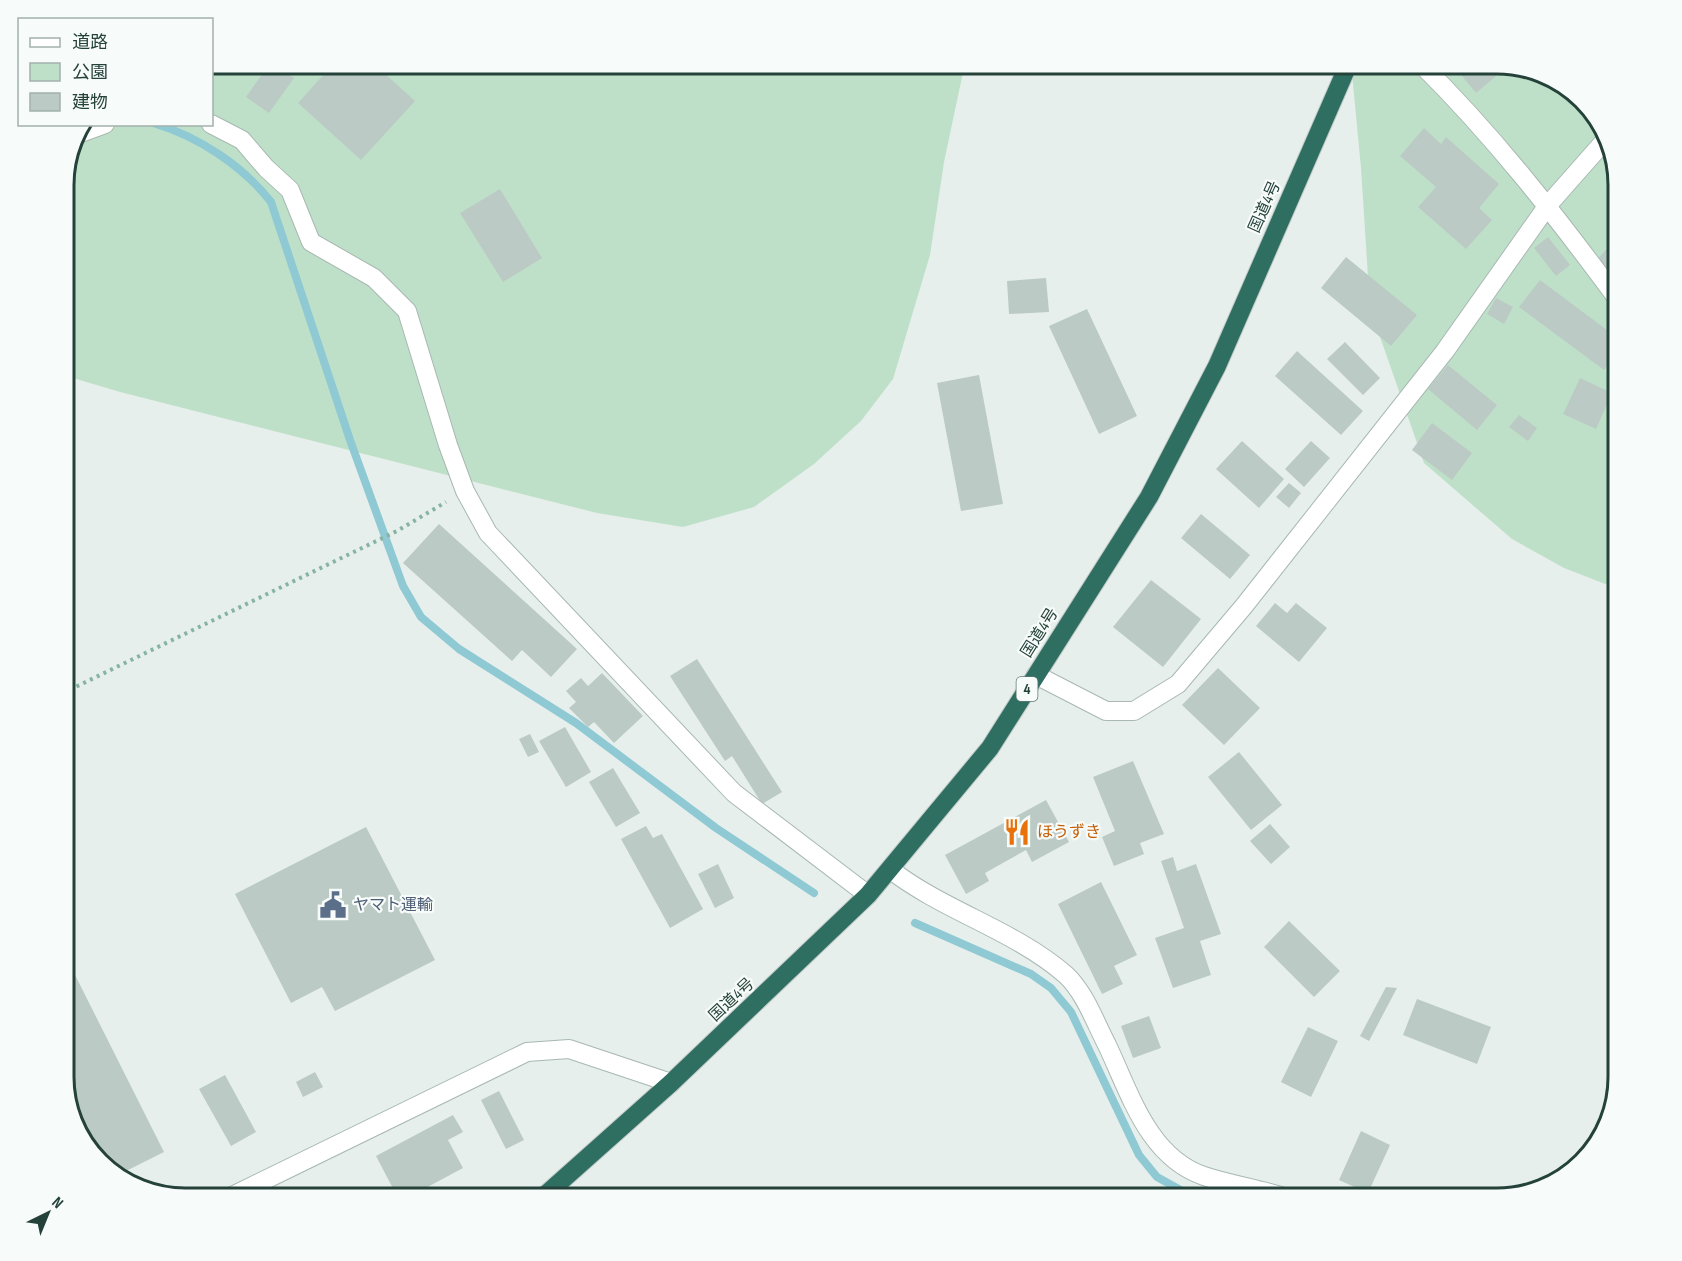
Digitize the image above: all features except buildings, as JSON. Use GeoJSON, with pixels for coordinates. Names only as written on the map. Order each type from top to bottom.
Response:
{"type":"FeatureCollection","features":[{"type":"Feature","properties":{"kind":"highway","name":"国道4号"},"geometry":{"type":"LineString","coordinates":[[553,1188],[671,1083],[868,895],[990,748],[1149,497],[1206,386],[1344,74]]}},
{"type":"Feature","properties":{"kind":"street"},"geometry":{"type":"LineString","coordinates":[[1431,74],[1462,105],[1548,205],[1608,286]]}},
{"type":"Feature","properties":{"kind":"street"},"geometry":{"type":"LineString","coordinates":[[213,125],[242,140],[266,168],[290,190],[311,242],[374,278],[407,310],[465,491],[488,533],[734,793],[868,895]]}},
{"type":"Feature","properties":{"kind":"street"},"geometry":{"type":"LineString","coordinates":[[1036,675],[1106,711],[1134,711],[1178,684],[1244,606],[1445,351],[1548,205],[1601,145]]}},
{"type":"Feature","properties":{"kind":"street"},"geometry":{"type":"LineString","coordinates":[[891,870],[914,888],[1045,958],[1068,977],[1086,1001],[1150,1135],[1178,1163],[1202,1176],[1248,1188]]}},
{"type":"Feature","properties":{"kind":"street"},"geometry":{"type":"LineString","coordinates":[[248,1188],[527,1052],[569,1049],[671,1083]]}},
{"type":"Feature","properties":{"kind":"path"},"geometry":{"type":"LineString","coordinates":[[74,688],[397,531],[465,491]]}},
{"type":"Feature","properties":{"kind":"green space"},"geometry":{"type":"Polygon","coordinates":[[[213,74],[963,74],[944,162],[930,255],[893,379],[861,421],[814,464],[754,507],[683,527],[597,513],[120,392],[74,378],[74,178],[77,156],[90,126],[213,126],[213,74]]]}},
{"type":"Feature","properties":{"kind":"green space"},"geometry":{"type":"Polygon","coordinates":[[[1352,74],[1504,74],[1519,76],[1533,79],[1559,92],[1581,111],[1590,123],[1600,142],[1608,170],[1608,585],[1564,568],[1512,539],[1424,463],[1370,308],[1352,74]]]}},
{"type":"Feature","properties":{"kind":"waterway"},"geometry":{"type":"LineString","coordinates":[[161,126],[219,154],[247,176],[271,202],[350,440],[403,586],[421,617],[459,649],[576,723],[716,828],[814,893]]}},
{"type":"Feature","properties":{"kind":"waterway"},"geometry":{"type":"LineString","coordinates":[[915,923],[1031,974],[1051,988],[1071,1012],[1139,1155],[1157,1177],[1177,1188]]}},
{"type":"Feature","properties":{"kind":"place","name":"ほうずき"},"geometry":{"type":"Point","coordinates":[1017,832]}},
{"type":"Feature","properties":{"kind":"place","name":"ヤマト運輸"},"geometry":{"type":"Point","coordinates":[333,905]}}]}
